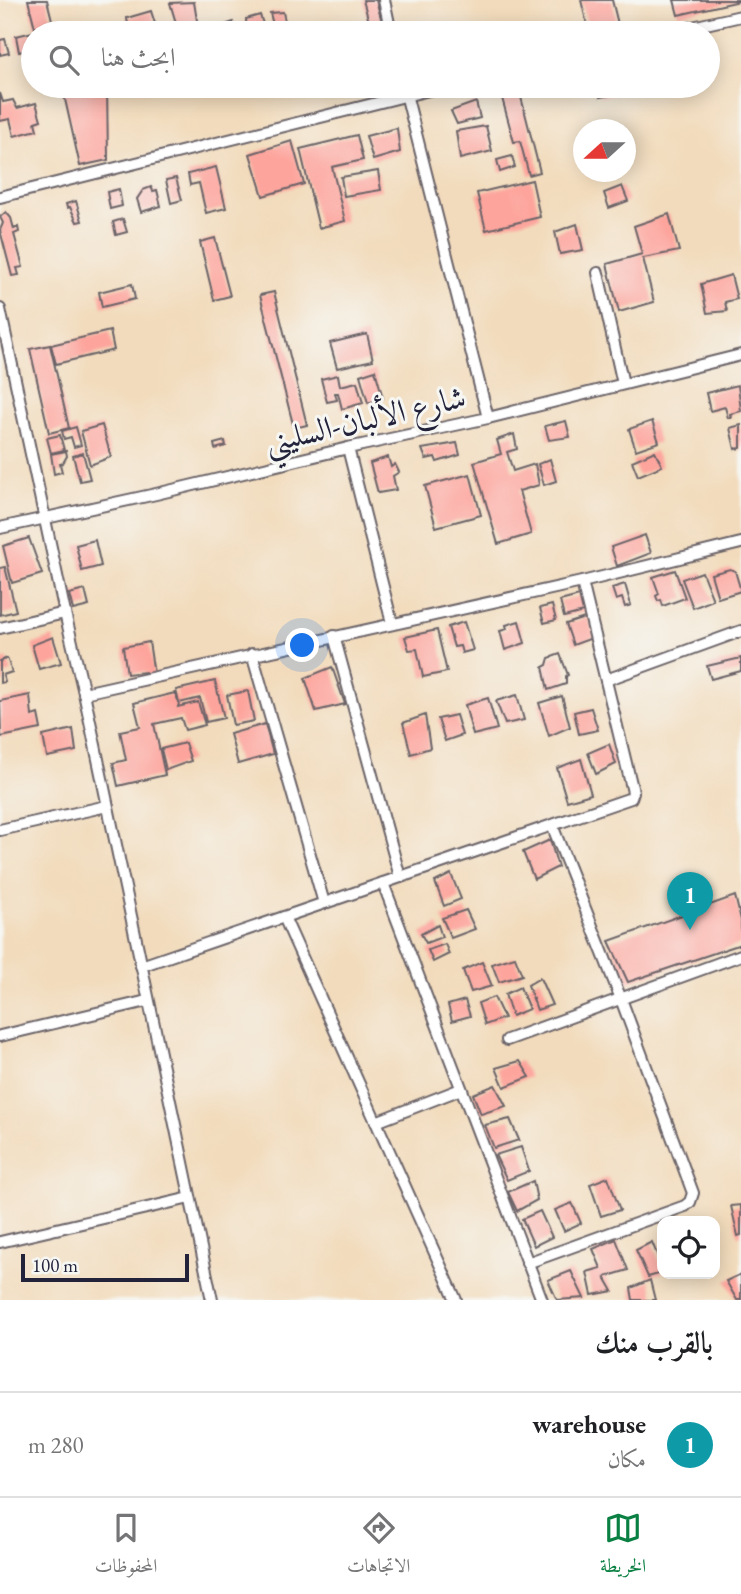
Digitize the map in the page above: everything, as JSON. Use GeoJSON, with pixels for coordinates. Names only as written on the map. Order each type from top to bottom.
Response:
{"type":"FeatureCollection","features":[{"type":"Feature","properties":{"kind":"street"},"geometry":{"type":"LineString","coordinates":[[383,0],[388,21]]}},
{"type":"Feature","properties":{"kind":"street"},"geometry":{"type":"LineString","coordinates":[[719,21],[741,16]]}},
{"type":"Feature","properties":{"kind":"street"},"geometry":{"type":"LineString","coordinates":[[0,197],[375,98]]}},
{"type":"Feature","properties":{"kind":"street"},"geometry":{"type":"LineString","coordinates":[[407,98],[488,418]]}},
{"type":"Feature","properties":{"kind":"street"},"geometry":{"type":"LineString","coordinates":[[598,273],[623,384]]}},
{"type":"Feature","properties":{"kind":"street"},"geometry":{"type":"LineString","coordinates":[[0,309],[212,1300]]}},
{"type":"Feature","properties":{"kind":"street","name":"شارع الألبان-السليني"},"geometry":{"type":"LineString","coordinates":[[0,528],[488,418],[741,355]]}},
{"type":"Feature","properties":{"kind":"street"},"geometry":{"type":"LineString","coordinates":[[348,448],[392,623]]}},
{"type":"Feature","properties":{"kind":"street"},"geometry":{"type":"LineString","coordinates":[[84,692],[582,582],[741,543]]}},
{"type":"Feature","properties":{"kind":"street"},"geometry":{"type":"LineString","coordinates":[[141,966],[633,796],[582,582]]}},
{"type":"Feature","properties":{"kind":"street"},"geometry":{"type":"LineString","coordinates":[[0,628],[65,613]]}},
{"type":"Feature","properties":{"kind":"street"},"geometry":{"type":"LineString","coordinates":[[606,680],[741,631]]}},
{"type":"Feature","properties":{"kind":"street"},"geometry":{"type":"LineString","coordinates":[[334,636],[400,877]]}},
{"type":"Feature","properties":{"kind":"street"},"geometry":{"type":"LineString","coordinates":[[252,654],[324,903]]}},
{"type":"Feature","properties":{"kind":"street"},"geometry":{"type":"LineString","coordinates":[[0,830],[107,806]]}},
{"type":"Feature","properties":{"kind":"street"},"geometry":{"type":"LineString","coordinates":[[527,1264],[685,1206],[690,1202],[692,1186],[552,825]]}},
{"type":"Feature","properties":{"kind":"street"},"geometry":{"type":"LineString","coordinates":[[383,883],[542,1300]]}},
{"type":"Feature","properties":{"kind":"street"},"geometry":{"type":"LineString","coordinates":[[284,917],[456,1300]]}},
{"type":"Feature","properties":{"kind":"street"},"geometry":{"type":"LineString","coordinates":[[507,1040],[741,956]]}},
{"type":"Feature","properties":{"kind":"street"},"geometry":{"type":"LineString","coordinates":[[0,1035],[147,1001]]}},
{"type":"Feature","properties":{"kind":"street"},"geometry":{"type":"LineString","coordinates":[[376,1122],[461,1089]]}},
{"type":"Feature","properties":{"kind":"street"},"geometry":{"type":"LineString","coordinates":[[0,1242],[190,1198]]}},
{"type":"Feature","properties":{"kind":"building"},"geometry":{"type":"Polygon","coordinates":[[[28,0],[47,0],[52,21],[33,21],[28,0]]]}},
{"type":"Feature","properties":{"kind":"building"},"geometry":{"type":"Polygon","coordinates":[[[363,0],[376,0],[382,21],[369,21],[363,0]]]}},
{"type":"Feature","properties":{"kind":"building"},"geometry":{"type":"Polygon","coordinates":[[[581,0],[612,0],[617,21],[586,21],[581,0]]]}},
{"type":"Feature","properties":{"kind":"building"},"geometry":{"type":"Polygon","coordinates":[[[674,0],[739,0],[740,1],[678,15],[674,0]]]}},
{"type":"Feature","properties":{"kind":"building"},"geometry":{"type":"Polygon","coordinates":[[[194,2],[197,21],[175,21],[170,3],[194,2]]]}},
{"type":"Feature","properties":{"kind":"building"},"geometry":{"type":"Polygon","coordinates":[[[151,11],[154,21],[127,21],[127,18],[151,11]]]}},
{"type":"Feature","properties":{"kind":"building"},"geometry":{"type":"Polygon","coordinates":[[[283,12],[285,21],[272,21],[270,13],[283,12]]]}},
{"type":"Feature","properties":{"kind":"building"},"geometry":{"type":"Polygon","coordinates":[[[260,15],[262,21],[246,21],[260,15]]]}},
{"type":"Feature","properties":{"kind":"building"},"geometry":{"type":"Polygon","coordinates":[[[21,35],[21,52],[19,52],[16,36],[21,35]]]}},
{"type":"Feature","properties":{"kind":"building"},"geometry":{"type":"Polygon","coordinates":[[[5,39],[9,53],[0,55],[0,40],[5,39]]]}},
{"type":"Feature","properties":{"kind":"building"},"geometry":{"type":"Polygon","coordinates":[[[0,93],[3,102],[13,100],[17,108],[36,103],[41,120],[35,122],[37,130],[14,136],[10,119],[0,121],[0,93]]]}},
{"type":"Feature","properties":{"kind":"building"},"geometry":{"type":"Polygon","coordinates":[[[65,98],[107,98],[108,160],[80,166],[65,98]]]}},
{"type":"Feature","properties":{"kind":"building"},"geometry":{"type":"Polygon","coordinates":[[[502,98],[521,98],[540,172],[529,175],[520,141],[514,142],[502,98]]]}},
{"type":"Feature","properties":{"kind":"building"},"geometry":{"type":"Polygon","coordinates":[[[476,102],[480,118],[457,124],[451,111],[476,102]]]}},
{"type":"Feature","properties":{"kind":"building"},"geometry":{"type":"Polygon","coordinates":[[[486,126],[492,151],[460,159],[456,131],[486,126]]]}},
{"type":"Feature","properties":{"kind":"building"},"geometry":{"type":"Polygon","coordinates":[[[397,128],[400,152],[373,160],[366,136],[397,128]]]}},
{"type":"Feature","properties":{"kind":"building"},"geometry":{"type":"Polygon","coordinates":[[[357,135],[363,160],[332,167],[345,221],[319,228],[300,149],[357,135]]]}},
{"type":"Feature","properties":{"kind":"building"},"geometry":{"type":"Polygon","coordinates":[[[292,141],[304,184],[263,196],[250,154],[292,141]]]}},
{"type":"Feature","properties":{"kind":"building"},"geometry":{"type":"Polygon","coordinates":[[[512,156],[515,167],[500,172],[497,160],[512,156]]]}},
{"type":"Feature","properties":{"kind":"building"},"geometry":{"type":"Polygon","coordinates":[[[216,167],[226,208],[206,213],[199,183],[190,185],[188,174],[216,167]]]}},
{"type":"Feature","properties":{"kind":"building"},"geometry":{"type":"Polygon","coordinates":[[[378,171],[381,190],[344,196],[341,177],[378,171]]]}},
{"type":"Feature","properties":{"kind":"building"},"geometry":{"type":"Polygon","coordinates":[[[176,178],[182,200],[171,203],[166,180],[176,178]]]}},
{"type":"Feature","properties":{"kind":"building"},"geometry":{"type":"Polygon","coordinates":[[[532,180],[540,217],[486,230],[477,193],[532,180]]]}},
{"type":"Feature","properties":{"kind":"building"},"geometry":{"type":"Polygon","coordinates":[[[622,186],[628,201],[609,208],[604,193],[622,186]]]}},
{"type":"Feature","properties":{"kind":"building"},"geometry":{"type":"Polygon","coordinates":[[[151,187],[153,191],[157,190],[161,206],[141,212],[137,199],[143,190],[151,187]]]}},
{"type":"Feature","properties":{"kind":"building"},"geometry":{"type":"Polygon","coordinates":[[[119,189],[122,206],[110,209],[107,192],[119,189]]]}},
{"type":"Feature","properties":{"kind":"building"},"geometry":{"type":"Polygon","coordinates":[[[76,201],[82,221],[77,222],[66,204],[76,201]]]}},
{"type":"Feature","properties":{"kind":"building"},"geometry":{"type":"Polygon","coordinates":[[[6,212],[14,229],[18,227],[19,232],[14,234],[23,267],[17,268],[19,275],[12,276],[0,230],[3,223],[0,217],[6,212]]]}},
{"type":"Feature","properties":{"kind":"building"},"geometry":{"type":"Polygon","coordinates":[[[669,214],[679,251],[643,258],[654,302],[619,312],[607,264],[642,254],[634,226],[669,214]]]}},
{"type":"Feature","properties":{"kind":"building"},"geometry":{"type":"Polygon","coordinates":[[[123,219],[127,232],[116,235],[113,222],[123,219]]]}},
{"type":"Feature","properties":{"kind":"building"},"geometry":{"type":"Polygon","coordinates":[[[577,224],[583,250],[560,254],[555,232],[577,224]]]}},
{"type":"Feature","properties":{"kind":"building"},"geometry":{"type":"Polygon","coordinates":[[[215,238],[230,296],[214,300],[200,242],[215,238]]]}},
{"type":"Feature","properties":{"kind":"building"},"geometry":{"type":"Polygon","coordinates":[[[731,275],[737,299],[725,302],[727,311],[707,313],[701,284],[731,275]]]}},
{"type":"Feature","properties":{"kind":"building"},"geometry":{"type":"Polygon","coordinates":[[[132,284],[135,299],[102,307],[99,292],[132,284]]]}},
{"type":"Feature","properties":{"kind":"building"},"geometry":{"type":"Polygon","coordinates":[[[274,292],[307,425],[294,428],[260,295],[274,292]]]}},
{"type":"Feature","properties":{"kind":"building"},"geometry":{"type":"Polygon","coordinates":[[[110,331],[114,350],[56,364],[51,345],[110,331]]]}},
{"type":"Feature","properties":{"kind":"building"},"geometry":{"type":"Polygon","coordinates":[[[367,334],[373,360],[337,368],[330,343],[367,334]]]}},
{"type":"Feature","properties":{"kind":"building"},"geometry":{"type":"Polygon","coordinates":[[[50,345],[69,428],[49,433],[30,349],[50,345]]]}},
{"type":"Feature","properties":{"kind":"building"},"geometry":{"type":"Polygon","coordinates":[[[375,370],[383,398],[368,403],[360,375],[375,370]]]}},
{"type":"Feature","properties":{"kind":"building"},"geometry":{"type":"Polygon","coordinates":[[[338,375],[340,386],[357,382],[363,403],[342,409],[338,393],[335,393],[337,400],[327,402],[321,379],[338,375]]]}},
{"type":"Feature","properties":{"kind":"building"},"geometry":{"type":"Polygon","coordinates":[[[738,385],[741,411],[730,414],[731,418],[728,418],[725,407],[710,411],[706,393],[738,385]]]}},
{"type":"Feature","properties":{"kind":"building"},"geometry":{"type":"Polygon","coordinates":[[[566,421],[570,437],[549,440],[545,426],[566,421]]]}},
{"type":"Feature","properties":{"kind":"building"},"geometry":{"type":"Polygon","coordinates":[[[652,421],[659,442],[636,450],[629,429],[652,421]]]}},
{"type":"Feature","properties":{"kind":"building"},"geometry":{"type":"Polygon","coordinates":[[[102,425],[111,457],[90,465],[81,431],[102,425]]]}},
{"type":"Feature","properties":{"kind":"building"},"geometry":{"type":"Polygon","coordinates":[[[741,425],[741,448],[735,449],[730,428],[741,425]]]}},
{"type":"Feature","properties":{"kind":"building"},"geometry":{"type":"Polygon","coordinates":[[[76,427],[81,445],[74,447],[71,437],[64,439],[62,431],[76,427]]]}},
{"type":"Feature","properties":{"kind":"building"},"geometry":{"type":"Polygon","coordinates":[[[514,434],[517,449],[507,452],[513,471],[535,464],[539,485],[519,491],[531,534],[498,544],[474,462],[501,454],[497,440],[514,434]]]}},
{"type":"Feature","properties":{"kind":"building"},"geometry":{"type":"Polygon","coordinates":[[[60,435],[64,450],[51,453],[47,438],[60,435]]]}},
{"type":"Feature","properties":{"kind":"building"},"geometry":{"type":"Polygon","coordinates":[[[225,441],[226,446],[215,449],[214,444],[225,441]]]}},
{"type":"Feature","properties":{"kind":"building"},"geometry":{"type":"Polygon","coordinates":[[[457,443],[460,455],[437,462],[435,457],[426,459],[422,449],[457,443]]]}},
{"type":"Feature","properties":{"kind":"building"},"geometry":{"type":"Polygon","coordinates":[[[66,451],[67,456],[60,464],[62,472],[54,474],[51,454],[66,451]]]}},
{"type":"Feature","properties":{"kind":"building"},"geometry":{"type":"Polygon","coordinates":[[[655,451],[662,466],[638,476],[632,461],[655,451]]]}},
{"type":"Feature","properties":{"kind":"building"},"geometry":{"type":"Polygon","coordinates":[[[83,453],[90,479],[80,481],[73,456],[83,453]]]}},
{"type":"Feature","properties":{"kind":"building"},"geometry":{"type":"Polygon","coordinates":[[[388,457],[391,467],[395,464],[399,472],[393,476],[396,490],[378,493],[370,463],[388,457]]]}},
{"type":"Feature","properties":{"kind":"building"},"geometry":{"type":"Polygon","coordinates":[[[550,459],[556,481],[544,485],[538,464],[550,459]]]}},
{"type":"Feature","properties":{"kind":"building"},"geometry":{"type":"Polygon","coordinates":[[[470,474],[481,515],[436,527],[425,486],[470,474]]]}},
{"type":"Feature","properties":{"kind":"building"},"geometry":{"type":"Polygon","coordinates":[[[645,535],[651,553],[617,566],[611,547],[645,535]]]}},
{"type":"Feature","properties":{"kind":"building"},"geometry":{"type":"Polygon","coordinates":[[[29,538],[42,574],[12,583],[3,546],[29,538]]]}},
{"type":"Feature","properties":{"kind":"building"},"geometry":{"type":"Polygon","coordinates":[[[95,540],[101,566],[82,571],[76,545],[95,540]]]}},
{"type":"Feature","properties":{"kind":"building"},"geometry":{"type":"Polygon","coordinates":[[[5,567],[16,611],[0,615],[0,568],[5,567]]]}},
{"type":"Feature","properties":{"kind":"building"},"geometry":{"type":"Polygon","coordinates":[[[730,569],[735,571],[741,591],[718,598],[711,574],[730,569]]]}},
{"type":"Feature","properties":{"kind":"building"},"geometry":{"type":"Polygon","coordinates":[[[675,570],[685,598],[663,606],[656,596],[659,594],[653,577],[675,570]]]}},
{"type":"Feature","properties":{"kind":"building"},"geometry":{"type":"Polygon","coordinates":[[[702,572],[713,600],[693,608],[682,579],[702,572]]]}},
{"type":"Feature","properties":{"kind":"building"},"geometry":{"type":"Polygon","coordinates":[[[625,584],[631,605],[625,607],[622,598],[616,600],[612,588],[625,584]]]}},
{"type":"Feature","properties":{"kind":"building"},"geometry":{"type":"Polygon","coordinates":[[[85,590],[89,606],[73,610],[69,594],[85,590]]]}},
{"type":"Feature","properties":{"kind":"building"},"geometry":{"type":"Polygon","coordinates":[[[583,595],[587,611],[564,617],[560,601],[583,595]]]}},
{"type":"Feature","properties":{"kind":"building"},"geometry":{"type":"Polygon","coordinates":[[[552,605],[556,620],[544,623],[540,608],[552,605]]]}},
{"type":"Feature","properties":{"kind":"building"},"geometry":{"type":"Polygon","coordinates":[[[588,617],[595,637],[573,645],[566,624],[588,617]]]}},
{"type":"Feature","properties":{"kind":"building"},"geometry":{"type":"Polygon","coordinates":[[[519,621],[525,643],[505,650],[500,631],[507,629],[506,625],[519,621]]]}},
{"type":"Feature","properties":{"kind":"building"},"geometry":{"type":"Polygon","coordinates":[[[464,622],[473,650],[462,653],[460,646],[454,647],[448,627],[464,622]]]}},
{"type":"Feature","properties":{"kind":"building"},"geometry":{"type":"Polygon","coordinates":[[[437,630],[447,672],[423,677],[417,649],[409,650],[405,637],[437,630]]]}},
{"type":"Feature","properties":{"kind":"building"},"geometry":{"type":"Polygon","coordinates":[[[53,637],[61,663],[39,669],[32,645],[53,637]]]}},
{"type":"Feature","properties":{"kind":"building"},"geometry":{"type":"Polygon","coordinates":[[[149,642],[154,674],[127,674],[123,647],[149,642]]]}},
{"type":"Feature","properties":{"kind":"building"},"geometry":{"type":"Polygon","coordinates":[[[560,654],[568,675],[566,684],[548,690],[543,667],[547,665],[549,658],[560,654]]]}},
{"type":"Feature","properties":{"kind":"building"},"geometry":{"type":"Polygon","coordinates":[[[7,658],[12,672],[3,675],[5,682],[0,683],[0,661],[7,658]]]}},
{"type":"Feature","properties":{"kind":"building"},"geometry":{"type":"Polygon","coordinates":[[[741,658],[741,671],[711,679],[707,666],[741,658]]]}},
{"type":"Feature","properties":{"kind":"building"},"geometry":{"type":"Polygon","coordinates":[[[332,667],[345,704],[316,711],[305,678],[332,667]]]}},
{"type":"Feature","properties":{"kind":"building"},"geometry":{"type":"Polygon","coordinates":[[[215,681],[224,718],[206,722],[200,698],[179,703],[176,690],[215,681]]]}},
{"type":"Feature","properties":{"kind":"building"},"geometry":{"type":"Polygon","coordinates":[[[248,691],[254,721],[233,725],[227,695],[248,691]]]}},
{"type":"Feature","properties":{"kind":"building"},"geometry":{"type":"Polygon","coordinates":[[[175,693],[178,707],[198,702],[205,725],[185,730],[181,718],[154,724],[165,775],[118,786],[113,763],[126,760],[120,731],[140,727],[134,703],[175,693]]]}},
{"type":"Feature","properties":{"kind":"building"},"geometry":{"type":"Polygon","coordinates":[[[30,695],[32,716],[38,714],[41,729],[1,737],[0,701],[30,695]]]}},
{"type":"Feature","properties":{"kind":"building"},"geometry":{"type":"Polygon","coordinates":[[[517,695],[524,720],[505,724],[496,701],[517,695]]]}},
{"type":"Feature","properties":{"kind":"building"},"geometry":{"type":"Polygon","coordinates":[[[562,696],[570,727],[549,736],[539,703],[562,696]]]}},
{"type":"Feature","properties":{"kind":"building"},"geometry":{"type":"Polygon","coordinates":[[[488,698],[497,729],[473,735],[465,705],[488,698]]]}},
{"type":"Feature","properties":{"kind":"building"},"geometry":{"type":"Polygon","coordinates":[[[591,708],[598,730],[579,734],[574,712],[591,708]]]}},
{"type":"Feature","properties":{"kind":"building"},"geometry":{"type":"Polygon","coordinates":[[[425,715],[430,748],[411,754],[403,723],[425,715]]]}},
{"type":"Feature","properties":{"kind":"building"},"geometry":{"type":"Polygon","coordinates":[[[456,715],[462,735],[445,741],[438,719],[456,715]]]}},
{"type":"Feature","properties":{"kind":"building"},"geometry":{"type":"Polygon","coordinates":[[[265,724],[273,754],[238,764],[230,734],[265,724]]]}},
{"type":"Feature","properties":{"kind":"building"},"geometry":{"type":"Polygon","coordinates":[[[73,729],[76,751],[47,757],[43,736],[73,729]]]}},
{"type":"Feature","properties":{"kind":"building"},"geometry":{"type":"Polygon","coordinates":[[[185,743],[191,761],[166,770],[161,749],[185,743]]]}},
{"type":"Feature","properties":{"kind":"building"},"geometry":{"type":"Polygon","coordinates":[[[609,744],[616,764],[596,774],[588,753],[609,744]]]}},
{"type":"Feature","properties":{"kind":"building"},"geometry":{"type":"Polygon","coordinates":[[[581,759],[591,794],[567,801],[557,768],[581,759]]]}},
{"type":"Feature","properties":{"kind":"building"},"geometry":{"type":"Polygon","coordinates":[[[550,840],[558,867],[534,879],[523,852],[550,840]]]}},
{"type":"Feature","properties":{"kind":"building"},"geometry":{"type":"Polygon","coordinates":[[[451,874],[461,899],[444,906],[435,882],[451,874]]]}},
{"type":"Feature","properties":{"kind":"building"},"geometry":{"type":"Polygon","coordinates":[[[735,896],[741,920],[741,944],[628,982],[609,941],[735,896]]]}},
{"type":"Feature","properties":{"kind":"building"},"geometry":{"type":"Polygon","coordinates":[[[466,910],[475,929],[451,938],[442,918],[466,910]]]}},
{"type":"Feature","properties":{"kind":"building"},"geometry":{"type":"Polygon","coordinates":[[[438,925],[442,937],[426,943],[421,934],[438,925]]]}},
{"type":"Feature","properties":{"kind":"building"},"geometry":{"type":"Polygon","coordinates":[[[445,944],[449,954],[433,962],[428,950],[445,944]]]}},
{"type":"Feature","properties":{"kind":"building"},"geometry":{"type":"Polygon","coordinates":[[[515,957],[522,975],[499,982],[492,964],[515,957]]]}},
{"type":"Feature","properties":{"kind":"building"},"geometry":{"type":"Polygon","coordinates":[[[482,962],[492,986],[471,992],[463,970],[482,962]]]}},
{"type":"Feature","properties":{"kind":"building"},"geometry":{"type":"Polygon","coordinates":[[[540,978],[552,1005],[537,1010],[528,985],[540,978]]]}},
{"type":"Feature","properties":{"kind":"building"},"geometry":{"type":"Polygon","coordinates":[[[520,987],[529,1009],[512,1016],[505,994],[520,987]]]}},
{"type":"Feature","properties":{"kind":"building"},"geometry":{"type":"Polygon","coordinates":[[[494,997],[504,1018],[485,1025],[478,1003],[494,997]]]}},
{"type":"Feature","properties":{"kind":"building"},"geometry":{"type":"Polygon","coordinates":[[[465,1000],[470,1016],[452,1021],[448,1005],[465,1000]]]}},
{"type":"Feature","properties":{"kind":"building"},"geometry":{"type":"Polygon","coordinates":[[[520,1061],[530,1077],[504,1087],[496,1068],[520,1061]]]}},
{"type":"Feature","properties":{"kind":"building"},"geometry":{"type":"Polygon","coordinates":[[[495,1085],[506,1106],[481,1114],[473,1094],[495,1085]]]}},
{"type":"Feature","properties":{"kind":"building"},"geometry":{"type":"Polygon","coordinates":[[[510,1119],[519,1140],[494,1148],[485,1125],[510,1119]]]}},
{"type":"Feature","properties":{"kind":"building"},"geometry":{"type":"Polygon","coordinates":[[[521,1147],[529,1171],[507,1180],[495,1155],[521,1147]]]}},
{"type":"Feature","properties":{"kind":"building"},"geometry":{"type":"Polygon","coordinates":[[[608,1177],[620,1210],[601,1216],[590,1184],[608,1177]]]}},
{"type":"Feature","properties":{"kind":"building"},"geometry":{"type":"Polygon","coordinates":[[[533,1181],[537,1200],[517,1211],[508,1192],[533,1181]]]}},
{"type":"Feature","properties":{"kind":"building"},"geometry":{"type":"Polygon","coordinates":[[[572,1203],[581,1223],[564,1231],[555,1210],[572,1203]]]}},
{"type":"Feature","properties":{"kind":"building"},"geometry":{"type":"Polygon","coordinates":[[[741,1205],[741,1235],[738,1236],[731,1206],[741,1205]]]}},
{"type":"Feature","properties":{"kind":"building"},"geometry":{"type":"Polygon","coordinates":[[[540,1211],[552,1237],[534,1246],[522,1219],[540,1211]]]}},
{"type":"Feature","properties":{"kind":"building"},"geometry":{"type":"Polygon","coordinates":[[[616,1239],[628,1270],[605,1277],[613,1291],[592,1295],[587,1272],[601,1268],[593,1249],[616,1239]]]}},
{"type":"Feature","properties":{"kind":"building"},"geometry":{"type":"Polygon","coordinates":[[[652,1242],[657,1254],[657,1274],[648,1277],[636,1250],[652,1242]]]}},
{"type":"Feature","properties":{"kind":"building"},"geometry":{"type":"Polygon","coordinates":[[[571,1271],[584,1298],[557,1300],[548,1280],[571,1271]]]}},
{"type":"Feature","properties":{"kind":"building"},"geometry":{"type":"Polygon","coordinates":[[[741,1274],[741,1300],[737,1300],[726,1281],[741,1274]]]}},
{"type":"Feature","properties":{"kind":"building"},"geometry":{"type":"Polygon","coordinates":[[[650,1280],[655,1300],[633,1300],[631,1288],[650,1280]]]}},
{"type":"Feature","properties":{"kind":"place","name":"warehouse"},"geometry":{"type":"Point","coordinates":[690,930]}}]}
